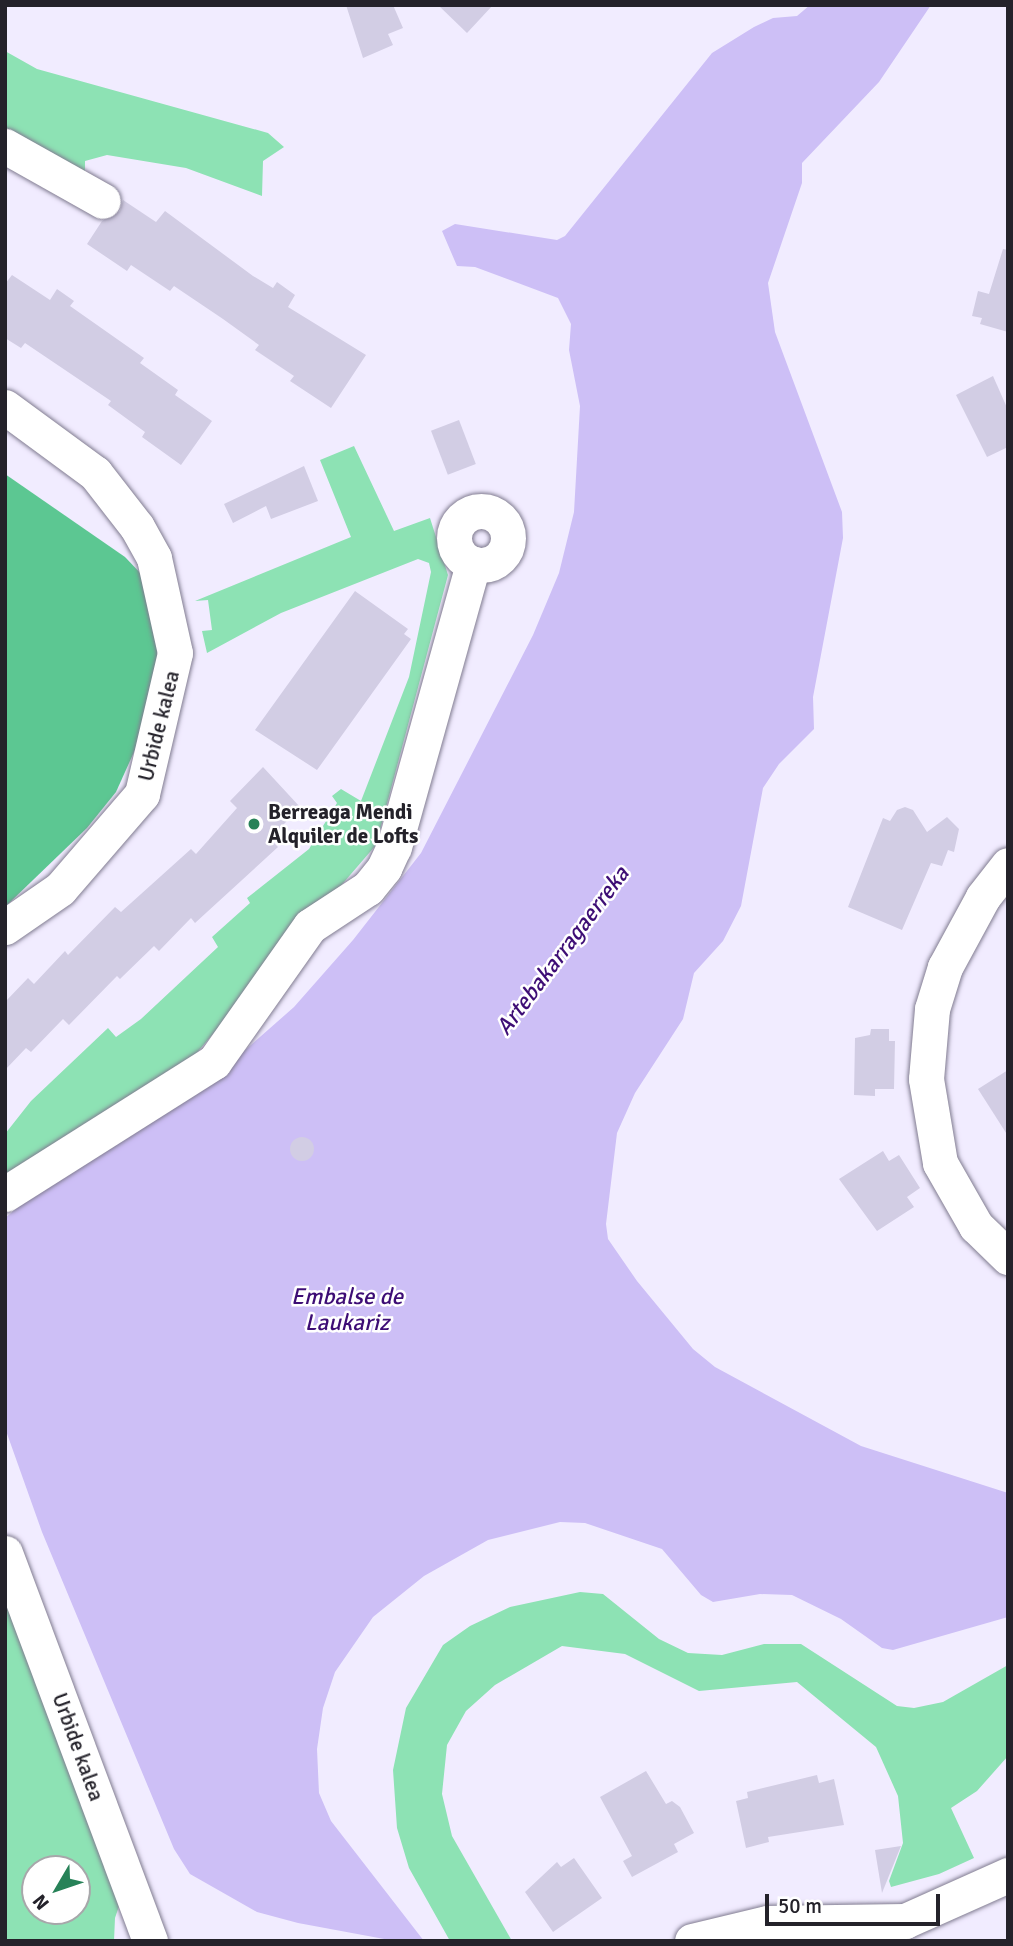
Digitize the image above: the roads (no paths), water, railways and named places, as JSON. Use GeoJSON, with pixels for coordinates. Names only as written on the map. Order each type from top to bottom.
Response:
{"type":"FeatureCollection","features":[{"type":"Feature","properties":{"kind":"street"},"geometry":{"type":"LineString","coordinates":[[5,146],[103,201]]}},
{"type":"Feature","properties":{"kind":"street","name":"Urbide kalea"},"geometry":{"type":"LineString","coordinates":[[5,407],[95,473],[136,527],[154,558],[175,653],[142,794],[60,889],[5,927]]}},
{"type":"Feature","properties":{"kind":"street"},"geometry":{"type":"LineString","coordinates":[[5,1194],[214,1062],[310,926],[368,888],[384,868],[394,847],[473,564]]}},
{"type":"Feature","properties":{"kind":"street"},"geometry":{"type":"LineString","coordinates":[[1008,865],[984,897],[945,967],[932,1009],[926,1079],[940,1163],[976,1226],[1008,1257]]}},
{"type":"Feature","properties":{"kind":"street","name":"Urbide kalea"},"geometry":{"type":"LineString","coordinates":[[5,1553],[150,1941]]}},
{"type":"Feature","properties":{"kind":"street"},"geometry":{"type":"LineString","coordinates":[[692,1941],[767,1923],[904,1931],[1008,1875]]}},
{"type":"Feature","properties":{"kind":"water","name":"Embalse de Laukariz"},"geometry":{"type":"Polygon","coordinates":[[[810,5],[931,5],[879,82],[802,163],[802,183],[768,283],[775,332],[842,512],[843,538],[813,697],[814,729],[779,764],[763,788],[741,906],[723,941],[694,973],[683,1019],[635,1093],[617,1133],[606,1224],[608,1239],[637,1281],[693,1349],[715,1367],[861,1446],[1008,1493],[1008,1617],[893,1650],[882,1648],[841,1619],[792,1595],[760,1594],[713,1602],[701,1595],[662,1549],[585,1523],[560,1522],[488,1540],[424,1576],[373,1617],[335,1672],[323,1708],[317,1749],[319,1793],[331,1821],[424,1941],[395,1941],[298,1923],[257,1912],[190,1874],[174,1849],[42,1532],[5,1428],[5,1218],[45,1185],[225,1068],[294,1007],[353,940],[421,853],[533,635],[559,573],[574,512],[580,406],[569,350],[571,324],[558,298],[475,267],[457,266],[442,231],[455,224],[557,240],[565,236],[712,53],[754,27],[773,18],[797,16],[810,5]]]}},
{"type":"Feature","properties":{"kind":"place","name":"Berreaga Mendi Alquiler de Lofts"},"geometry":{"type":"Point","coordinates":[254,824]}},
{"type":"Feature","properties":{"kind":"water label","name":"Artebakarragaerreka"},"geometry":{"type":"Point","coordinates":[563,951]}}]}
